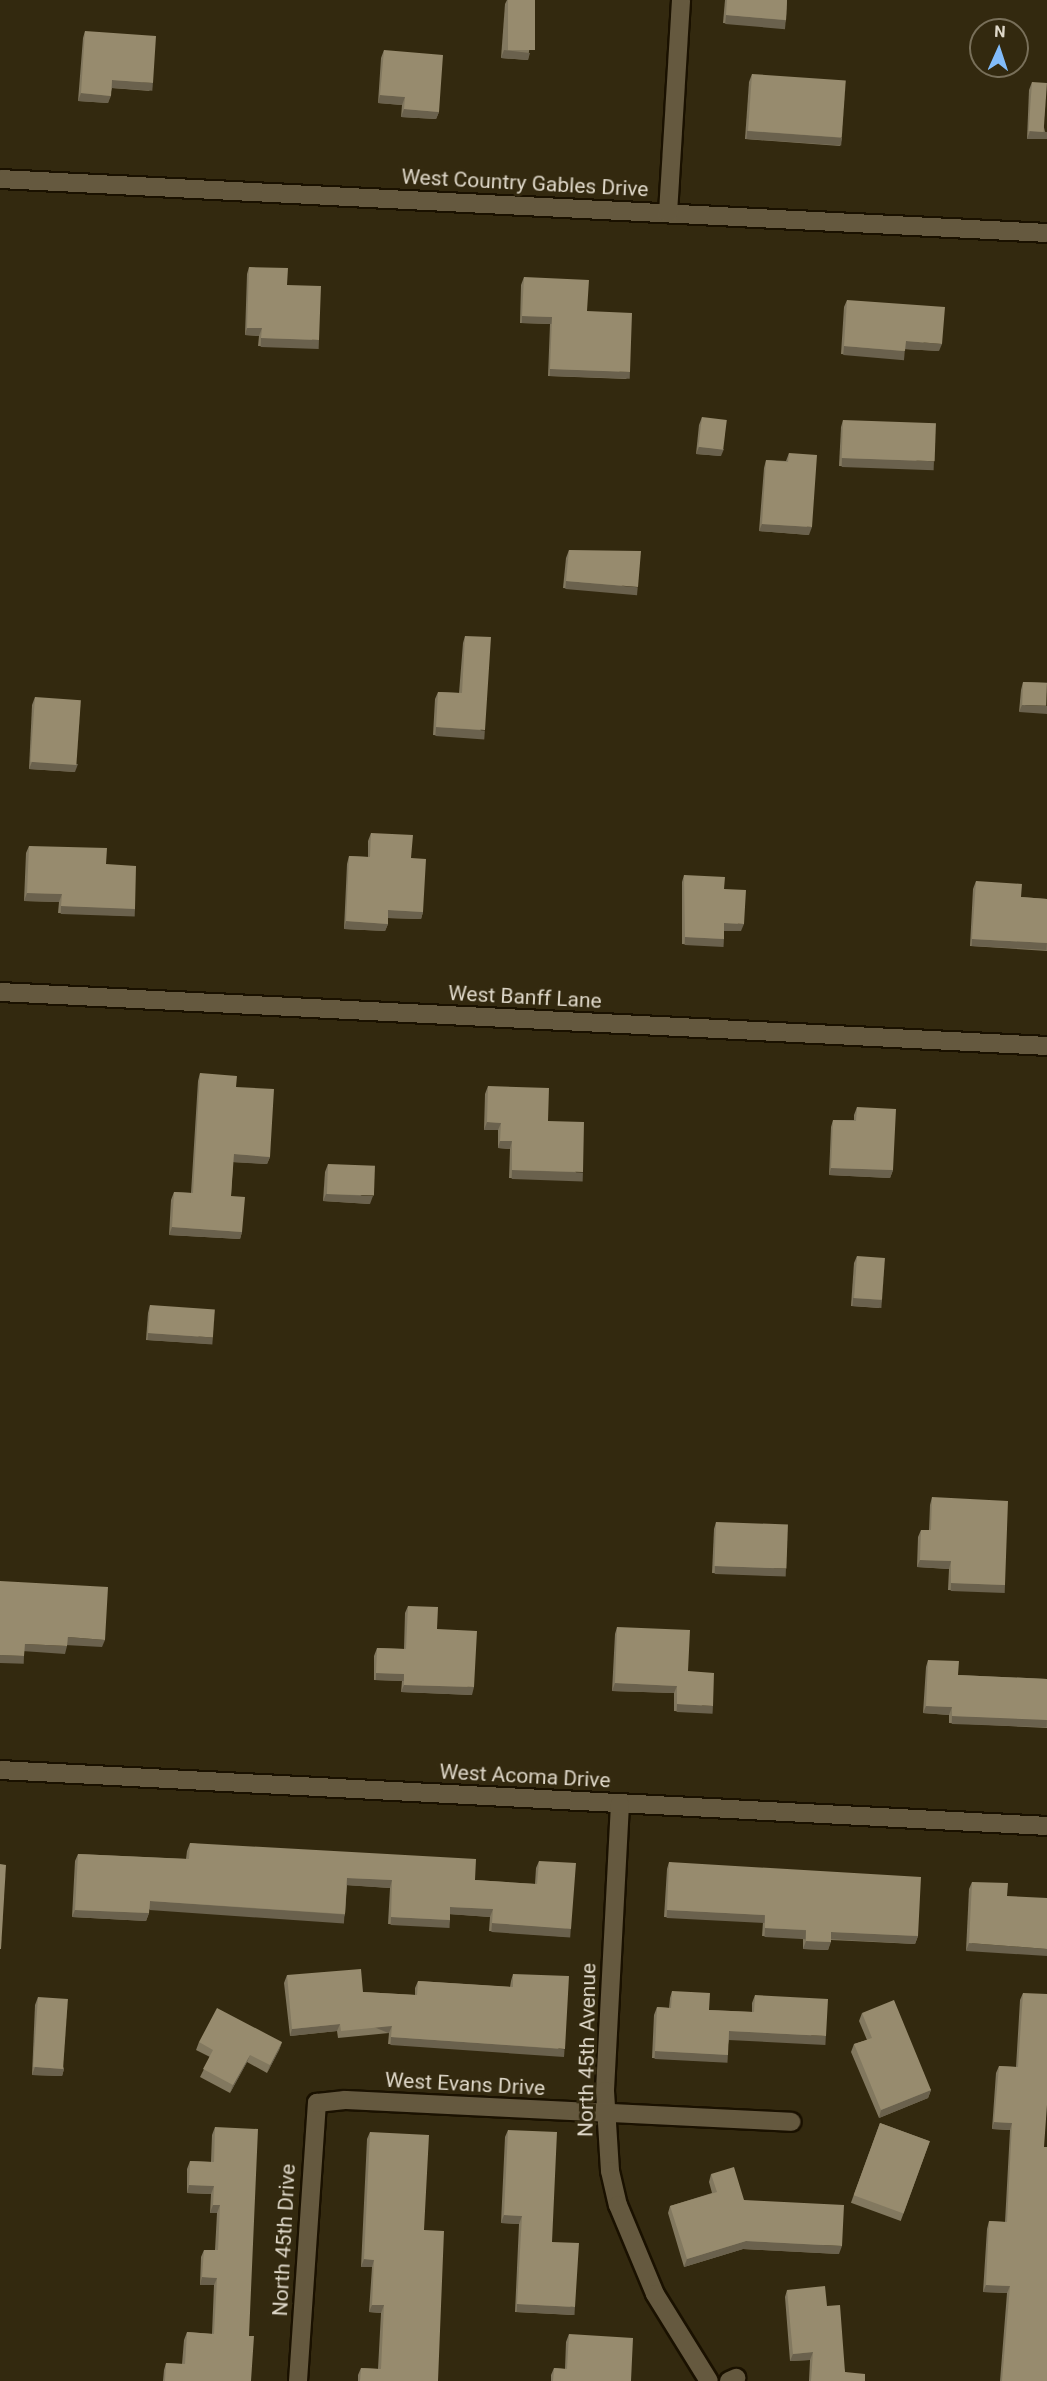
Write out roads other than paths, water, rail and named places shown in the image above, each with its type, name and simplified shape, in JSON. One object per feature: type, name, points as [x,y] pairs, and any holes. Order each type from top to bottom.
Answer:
[{"type":"street","points":[[668,213],[681,0]]},
{"type":"street","name":"West Country Gables Drive","points":[[0,179],[1047,233]]},
{"type":"street","name":"West Banff Lane","points":[[0,992],[1047,1046]]},
{"type":"street","name":"West Acoma Drive","points":[[0,1770],[1047,1826]]},
{"type":"street","name":"North 45th Avenue","points":[[620,1804],[604,2113],[610,2171],[634,2248],[655,2294],[709,2381]]},
{"type":"street","name":"West Evans Drive","points":[[317,2103],[345,2100],[791,2122]]},
{"type":"street","name":"North 45th Drive","points":[[298,2381],[317,2103]]}]
